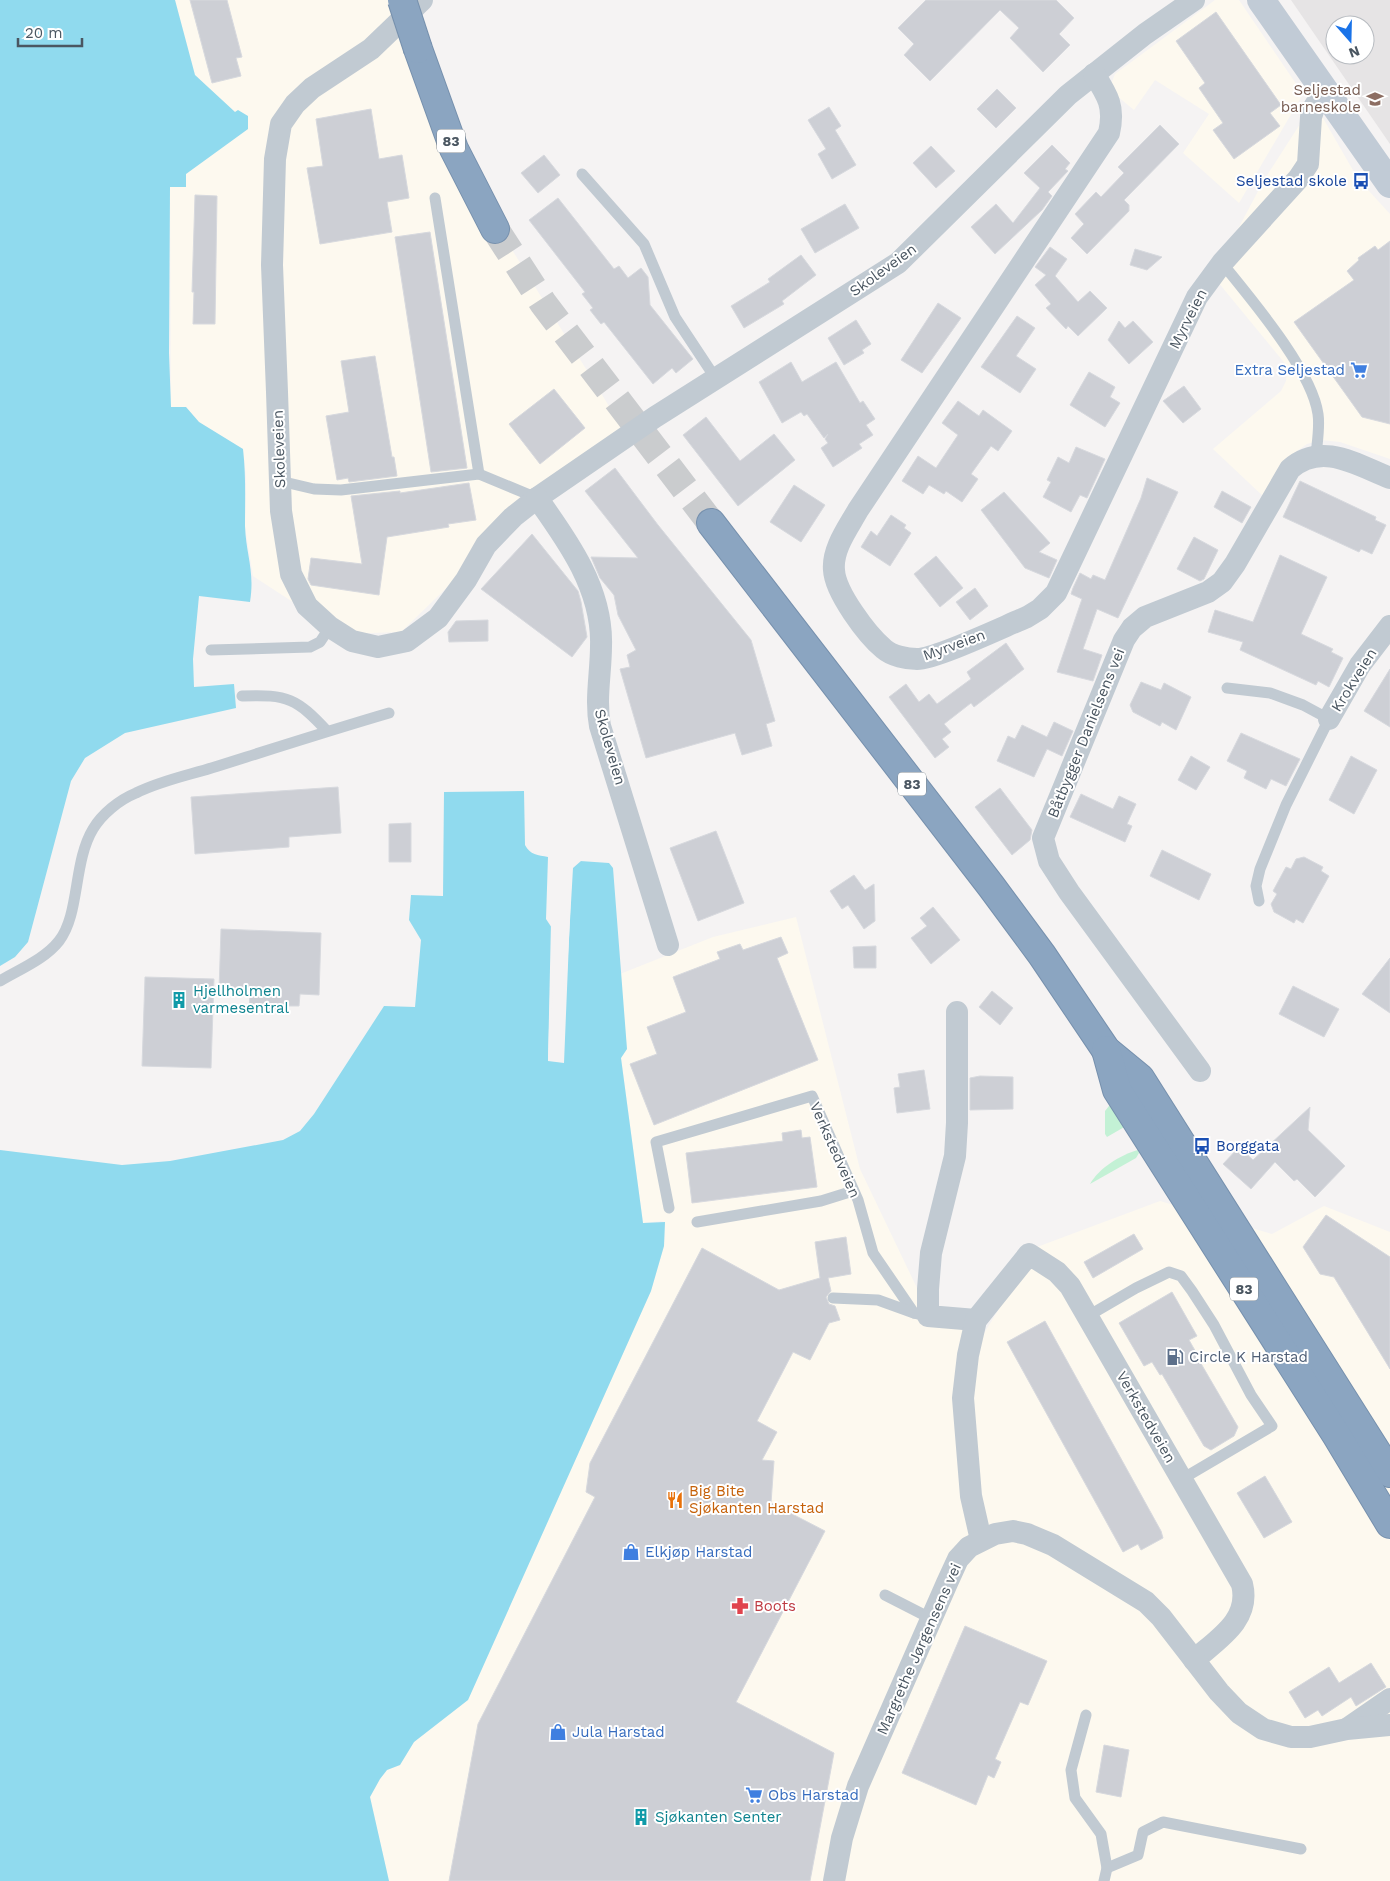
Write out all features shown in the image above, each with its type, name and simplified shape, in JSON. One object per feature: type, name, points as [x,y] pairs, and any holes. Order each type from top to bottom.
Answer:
[{"type":"highway","name":"83","points":[[402,0],[454,149],[495,229]]},
{"type":"highway","name":"83","points":[[711,523],[991,886],[1042,955],[1106,1050],[1140,1078],[1390,1473]]},
{"type":"highway","name":"83","points":[[1106,1050],[1117,1090],[1337,1436],[1390,1524]]},
{"type":"street","name":"Skoleveien","points":[[422,0],[371,49],[312,88],[295,104],[281,124],[275,159],[272,265],[281,510],[291,574],[307,606],[330,627],[352,641],[378,647],[407,641],[438,618],[466,580],[486,545],[514,517],[537,498],[641,426],[898,263],[1068,95],[1145,34],[1194,0]]},
{"type":"street","points":[[1261,0],[1390,184]]},
{"type":"street","name":"Myrveien","points":[[1094,74],[1107,94],[1113,116],[1110,134],[858,510],[835,556],[834,570],[837,585],[845,602],[885,650],[895,655],[919,659],[1027,617],[1048,602],[1060,584],[1197,297],[1222,263],[1298,179],[1308,164],[1311,117],[1315,105],[1328,96]]},
{"type":"street","points":[[1316,456],[1333,456],[1390,478]]},
{"type":"street","name":"Båtbygger Danielsens vei","points":[[1200,1071],[1049,862],[1043,838],[1116,656],[1132,628],[1145,617],[1208,592],[1222,582],[1235,564],[1290,469],[1304,459],[1316,456]]},
{"type":"street","name":"Skoleveien","points":[[537,498],[566,538],[588,582],[600,624],[601,645],[597,700],[600,726],[668,946]]},
{"type":"street","name":"Krokveien","points":[[1330,720],[1360,665],[1390,626]]},
{"type":"street","points":[[957,1012],[957,1123],[955,1156],[931,1253],[928,1289],[921,1314],[976,1320]]},
{"type":"street","name":"Verkstedveien","points":[[981,1540],[971,1496],[963,1398],[968,1355],[976,1320],[1029,1254],[1057,1272],[1070,1286],[1242,1584],[1244,1603],[1237,1621],[1194,1660]]},
{"type":"street","name":"Margrethe Jørgensens vei","points":[[834,1881],[842,1838],[858,1786],[958,1558],[969,1547],[995,1534],[1013,1531],[1027,1534],[1053,1545],[1146,1602],[1161,1617],[1219,1692],[1239,1713],[1263,1729],[1291,1737],[1310,1737],[1347,1729]]},
{"type":"street","points":[[1347,1729],[1390,1699]]},
{"type":"street","points":[[1347,1729],[1390,1725]]},
{"type":"lane","points":[[582,174],[644,244],[675,317],[716,379]]},
{"type":"lane","points":[[435,198],[479,474]]},
{"type":"lane","points":[[1222,263],[1262,312],[1308,382],[1318,414],[1316,456]]},
{"type":"lane","points":[[280,481],[314,489],[341,490],[479,474],[537,498]]},
{"type":"lane","points":[[211,650],[310,647],[320,642],[330,627]]},
{"type":"lane","name":"Krokveien","points":[[1227,688],[1270,693],[1303,705],[1330,720]]},
{"type":"lane","points":[[242,696],[264,695],[288,698],[305,708],[328,731]]},
{"type":"lane","points":[[0,981],[39,959],[59,941],[68,926],[84,849],[94,828],[112,807],[134,793],[167,779],[214,767],[388,713]]},
{"type":"lane","points":[[1260,901],[1256,886],[1260,869],[1286,805],[1330,720]]},
{"type":"lane","name":"Verkstedveien","points":[[669,1208],[656,1142],[812,1096],[854,1191],[873,1253],[921,1314]]},
{"type":"lane","points":[[697,1222],[821,1201],[854,1191]]},
{"type":"lane","points":[[1088,1316],[1136,1288],[1169,1272],[1181,1276],[1214,1325],[1250,1395],[1272,1426],[1182,1479]]},
{"type":"lane","points":[[833,1298],[878,1300],[921,1314]]},
{"type":"lane","points":[[885,1595],[932,1619]]},
{"type":"lane","points":[[1086,1715],[1071,1770],[1075,1798],[1101,1834],[1106,1868],[1104,1881]]},
{"type":"lane","points":[[1106,1868],[1138,1855],[1144,1832],[1163,1822],[1301,1849]]},
{"type":"shaded area","points":[[175,0],[405,0],[501,232],[630,440],[532,505],[401,632],[342,634],[253,576],[245,527],[246,477],[243,449],[199,422],[186,407],[171,407],[170,187],[186,187],[186,174],[248,129],[235,112],[195,75]]},
{"type":"shaded area","points":[[1215,0],[1239,0],[1303,94],[1239,203],[1183,153],[1209,114],[1155,80],[1134,110],[1117,96],[1111,84],[1115,74]]},
{"type":"shaded area","name":"Seljestad barneskole","points":[[1291,0],[1390,0],[1390,144],[1336,65],[1375,65],[1375,15],[1325,15],[1325,49]]},
{"type":"shaded area","points":[[1319,111],[1358,179],[1390,214],[1390,459],[1340,442],[1321,440],[1307,444],[1291,455],[1265,498],[1213,449],[1281,391],[1286,381],[1287,366],[1213,276],[1264,180],[1300,124]]},
{"type":"shaded area","points":[[796,917],[860,1169],[928,1311],[983,1335],[1037,1247],[1160,1201],[1272,1234],[1324,1206],[1390,1232],[1390,1881],[389,1881],[370,1797],[387,1770],[400,1765],[414,1742],[468,1700],[651,1291],[664,1246],[665,1222],[643,1223],[621,1058],[627,1049],[620,974],[713,937]]},
{"type":"green space","points":[[1111,1106],[1126,1126],[1107,1137],[1105,1134],[1105,1111]]},
{"type":"green space","points":[[1138,1150],[1139,1153],[1136,1158],[1090,1184],[1111,1163],[1124,1155]]},
{"type":"water","points":[[0,0],[175,0],[195,75],[235,112],[238,110],[248,116],[248,129],[186,174],[186,187],[170,187],[169,353],[171,407],[186,407],[199,422],[243,449],[245,526],[251,572],[251,591],[250,602],[199,596],[193,659],[194,687],[234,684],[236,708],[125,733],[85,758],[71,781],[28,942],[15,957],[0,966]]},
{"type":"water","points":[[524,791],[525,845],[532,853],[548,857],[546,919],[552,928],[548,1061],[564,1063],[572,867],[580,861],[609,863],[613,868],[627,1049],[621,1058],[643,1223],[665,1222],[664,1246],[651,1291],[468,1700],[414,1742],[400,1765],[387,1770],[370,1797],[389,1881],[0,1881],[0,1150],[122,1165],[170,1161],[283,1140],[300,1131],[314,1114],[384,1006],[415,1007],[421,940],[409,920],[411,895],[443,896],[444,792]]},
{"type":"pier","points":[[577,860],[581,861],[573,868],[562,1060],[569,867]]},
{"type":"pier","points":[[551,922],[555,928],[550,1059],[561,1060],[548,1060]]},
{"type":"building","points":[[190,0],[227,0],[242,57],[236,58],[241,76],[212,83]]},
{"type":"building","points":[[926,0],[1056,0],[1074,18],[1059,34],[1070,45],[1043,72],[1010,38],[1019,28],[1000,10],[930,81],[904,55],[914,44],[898,28]]},
{"type":"building","points":[[1216,12],[1281,105],[1270,113],[1280,126],[1234,159],[1213,130],[1223,123],[1199,88],[1205,83],[1176,41]]},
{"type":"building","points":[[997,89],[1016,108],[996,128],[977,109]]},
{"type":"building","points":[[829,107],[841,126],[835,130],[856,165],[832,179],[818,154],[826,149],[808,120]]},
{"type":"building","points":[[371,109],[379,159],[402,155],[409,198],[387,202],[392,232],[320,244],[307,168],[323,166],[316,119]]},
{"type":"building","points":[[1160,125],[1179,144],[1124,200],[1129,205],[1129,211],[1087,254],[1071,238],[1084,224],[1075,214],[1096,192],[1101,197],[1124,173],[1118,167]]},
{"type":"building","points":[[1052,145],[1070,163],[1065,169],[1068,171],[1048,192],[1052,196],[1042,210],[995,254],[971,227],[996,204],[1013,223],[1040,188],[1024,173]]},
{"type":"building","points":[[931,146],[955,171],[936,188],[913,163]]},
{"type":"building","points":[[544,155],[560,175],[538,193],[521,173]]},
{"type":"building","points":[[195,195],[217,196],[215,324],[193,324]]},
{"type":"building","points":[[558,198],[614,269],[619,266],[628,278],[641,268],[648,277],[650,305],[693,359],[676,373],[672,368],[653,384],[604,322],[601,324],[590,310],[593,308],[582,294],[585,292],[529,220]]},
{"type":"building","points":[[845,204],[859,228],[815,253],[801,229]]},
{"type":"building","points":[[430,232],[467,468],[431,472],[395,237]]},
{"type":"building","name":"Extra Seljestad","points":[[1390,241],[1390,424],[1362,417],[1294,322],[1354,280],[1347,271],[1359,260],[1358,258],[1375,246],[1378,250]]},
{"type":"building","points":[[1050,247],[1067,259],[1055,276],[1078,302],[1090,291],[1107,308],[1078,336],[1068,326],[1066,329],[1046,308],[1051,304],[1035,285],[1046,275],[1035,267]]},
{"type":"building","points":[[1135,249],[1162,257],[1147,270],[1130,265]]},
{"type":"building","points":[[801,255],[816,275],[782,301],[784,304],[744,328],[731,306],[770,282],[768,279]]},
{"type":"building","points":[[938,303],[961,318],[922,373],[901,360]]},
{"type":"building","points":[[1017,316],[1035,328],[1016,356],[1036,369],[1020,393],[981,367]]},
{"type":"building","points":[[856,320],[871,344],[862,350],[864,353],[844,365],[828,338]]},
{"type":"building","points":[[1119,321],[1125,328],[1133,321],[1153,342],[1129,364],[1108,340]]},
{"type":"building","points":[[375,356],[397,476],[349,482],[348,478],[337,480],[326,416],[349,412],[341,361]]},
{"type":"building","points":[[791,362],[802,382],[836,362],[860,403],[863,401],[875,419],[866,425],[873,435],[859,444],[862,448],[833,467],[821,448],[828,443],[825,439],[828,434],[824,438],[807,414],[804,416],[801,412],[782,423],[759,382]]},
{"type":"building","points":[[1089,372],[1115,387],[1110,397],[1120,403],[1105,427],[1070,405]]},
{"type":"building","points":[[1184,386],[1201,409],[1183,423],[1163,401]]},
{"type":"building","points":[[554,389],[585,428],[540,464],[509,424]]},
{"type":"building","points":[[958,401],[979,416],[983,410],[1012,431],[998,451],[991,446],[971,474],[978,479],[962,502],[946,491],[944,494],[929,485],[923,494],[902,481],[918,456],[936,468],[958,435],[942,423]]},
{"type":"building","points":[[706,417],[740,461],[774,434],[795,460],[738,506],[683,435]]},
{"type":"building","points":[[1076,447],[1105,459],[1087,498],[1080,495],[1071,512],[1043,497],[1051,482],[1047,480],[1058,457],[1069,463]]},
{"type":"building","points":[[615,468],[658,525],[751,640],[775,721],[766,724],[772,746],[742,755],[735,733],[646,758],[620,669],[630,667],[627,655],[636,650],[618,615],[614,595],[600,578],[591,557],[638,558],[585,491]]},
{"type":"building","points":[[1147,478],[1178,492],[1118,618],[1097,609],[1083,649],[1102,655],[1093,681],[1057,672],[1082,599],[1071,594],[1073,588],[1080,573],[1091,579],[1093,575],[1105,580],[1141,498]]},
{"type":"building","points":[[1300,481],[1376,517],[1375,520],[1386,525],[1372,554],[1361,549],[1359,552],[1283,517]]},
{"type":"building","points":[[469,483],[476,520],[448,524],[449,527],[387,537],[379,595],[311,585],[308,579],[311,558],[362,564],[351,496],[400,491],[400,493]]},
{"type":"building","points":[[794,485],[825,505],[801,542],[770,522]]},
{"type":"building","points":[[1222,491],[1251,507],[1242,523],[1214,507]]},
{"type":"building","points":[[1004,492],[1050,543],[1039,552],[1057,560],[1049,578],[1025,568],[981,510]]},
{"type":"building","points":[[891,515],[906,525],[904,528],[911,533],[890,566],[861,547],[871,531],[877,536]]},
{"type":"building","points":[[532,534],[578,591],[587,637],[572,657],[481,589]]},
{"type":"building","points":[[1194,537],[1218,550],[1204,579],[1200,581],[1177,569]]},
{"type":"building","points":[[1280,555],[1327,577],[1301,634],[1333,649],[1331,652],[1343,658],[1329,687],[1318,681],[1316,685],[1240,650],[1243,642],[1208,632],[1215,610],[1253,622]]},
{"type":"building","points":[[936,556],[963,588],[940,607],[914,574]]},
{"type":"building","points":[[975,588],[988,606],[970,620],[956,602]]},
{"type":"building","points":[[488,620],[488,641],[449,642],[448,632],[456,621]]},
{"type":"building","points":[[1006,643],[1024,669],[974,707],[971,703],[944,724],[951,732],[942,739],[949,747],[935,758],[889,697],[906,684],[919,702],[929,694],[937,704],[971,679],[967,672]]},
{"type":"building","points":[[1390,669],[1390,727],[1364,711]]},
{"type":"building","points":[[1141,682],[1161,690],[1164,683],[1191,697],[1176,730],[1162,722],[1160,726],[1133,712],[1130,705]]},
{"type":"building","points":[[1054,722],[1073,731],[1062,756],[1047,749],[1034,777],[997,761],[1008,736],[1015,739],[1022,725],[1047,737]]},
{"type":"building","points":[[1241,733],[1300,759],[1286,786],[1271,779],[1266,789],[1244,778],[1247,771],[1227,761]]},
{"type":"building","points":[[1191,756],[1210,767],[1196,790],[1178,780]]},
{"type":"building","points":[[1351,756],[1377,770],[1354,814],[1329,800]]},
{"type":"building","points":[[338,787],[341,833],[289,837],[289,847],[195,854],[191,797]]},
{"type":"building","points":[[1000,788],[1032,830],[1030,840],[1012,855],[975,807]]},
{"type":"building","points":[[1081,794],[1113,809],[1119,796],[1136,804],[1127,824],[1132,826],[1125,842],[1070,817]]},
{"type":"building","points":[[411,823],[411,862],[389,862],[389,824]]},
{"type":"building","points":[[716,831],[744,903],[698,921],[670,848]]},
{"type":"building","points":[[1162,850],[1211,874],[1199,900],[1150,876]]},
{"type":"building","points":[[1304,857],[1323,867],[1321,871],[1329,876],[1303,923],[1296,919],[1294,923],[1274,912],[1271,904],[1277,894],[1273,891],[1286,867],[1291,869],[1296,859]]},
{"type":"building","points":[[854,875],[865,890],[874,884],[875,921],[864,929],[848,905],[842,909],[830,891]]},
{"type":"building","points":[[933,907],[960,940],[931,964],[911,938],[927,926],[920,918]]},
{"type":"building","points":[[221,929],[321,933],[319,995],[300,994],[299,1006],[287,1006],[287,1011],[249,1010],[250,993],[219,991]]},
{"type":"building","points":[[781,937],[788,953],[777,958],[818,1060],[654,1125],[630,1064],[657,1054],[647,1027],[686,1012],[673,977],[720,959],[717,952],[740,944],[743,950]]},
{"type":"building","points":[[876,946],[876,968],[854,968],[853,947]]},
{"type":"building","points":[[1390,958],[1390,1013],[1362,994]]},
{"type":"building","points":[[145,977],[214,979],[211,1068],[142,1066]]},
{"type":"building","points":[[1293,986],[1339,1009],[1324,1037],[1279,1014]]},
{"type":"building","points":[[992,991],[1013,1008],[1000,1025],[979,1007]]},
{"type":"building","points":[[924,1070],[930,1109],[897,1113],[894,1088],[900,1087],[898,1074]]},
{"type":"building","points":[[980,1076],[1013,1077],[1013,1109],[970,1110],[970,1078]]},
{"type":"building","points":[[1310,1107],[1308,1130],[1345,1166],[1315,1197],[1297,1179],[1294,1181],[1275,1162],[1251,1189],[1223,1164],[1239,1147],[1253,1160]]},
{"type":"building","points":[[801,1130],[802,1138],[810,1137],[817,1187],[692,1203],[686,1153],[783,1141],[782,1133]]},
{"type":"building","points":[[1326,1215],[1390,1257],[1390,1369],[1334,1277],[1320,1274],[1303,1247]]},
{"type":"building","points":[[1134,1234],[1143,1249],[1093,1278],[1084,1262]]},
{"type":"building","points":[[846,1237],[851,1274],[828,1278],[831,1291],[826,1297],[829,1304],[835,1306],[840,1320],[829,1323],[810,1360],[793,1352],[757,1421],[777,1432],[762,1460],[774,1461],[771,1503],[825,1531],[736,1702],[834,1753],[810,1881],[449,1881],[478,1724],[595,1497],[586,1492],[590,1463],[702,1248],[779,1290],[820,1278],[815,1242]]},
{"type":"building","points":[[1172,1292],[1197,1336],[1189,1340],[1196,1355],[1238,1427],[1234,1436],[1211,1450],[1204,1446],[1162,1374],[1160,1375],[1152,1362],[1144,1366],[1119,1323]]},
{"type":"building","points":[[1045,1321],[1161,1531],[1163,1538],[1141,1550],[1138,1544],[1123,1552],[1007,1342]]},
{"type":"building","points":[[1265,1476],[1292,1522],[1264,1538],[1237,1493]]},
{"type":"building","points":[[965,1626],[1047,1661],[1028,1705],[1020,1702],[995,1759],[1001,1762],[994,1778],[988,1775],[976,1805],[902,1773]]},
{"type":"building","points":[[1371,1663],[1386,1687],[1356,1706],[1351,1697],[1322,1716],[1318,1710],[1305,1718],[1289,1692],[1329,1667],[1339,1683]]},
{"type":"building","points":[[1104,1745],[1129,1750],[1121,1797],[1096,1792]]},
{"type":"tunnel","points":[[495,229],[543,303],[711,523]]},
{"type":"place","name":"Seljestad barneskole","points":[[1375,99]]},
{"type":"place","name":"Seljestad skole","points":[[1361,181]]},
{"type":"place","name":"Extra Seljestad","points":[[1359,370]]},
{"type":"place","name":"Hjellholmen varmesentral","points":[[179,1000]]},
{"type":"place","name":"Borggata","points":[[1202,1146]]},
{"type":"place","name":"Circle K Harstad","points":[[1175,1357]]},
{"type":"place","name":"Big Bite Sjøkanten Harstad","points":[[675,1500]]},
{"type":"place","name":"Elkjøp Harstad","points":[[631,1552]]},
{"type":"place","name":"Boots","points":[[740,1606]]},
{"type":"place","name":"Jula Harstad","points":[[558,1732]]},
{"type":"place","name":"Obs Harstad","points":[[754,1795]]},
{"type":"place","name":"Sjøkanten Senter","points":[[641,1817]]}]
